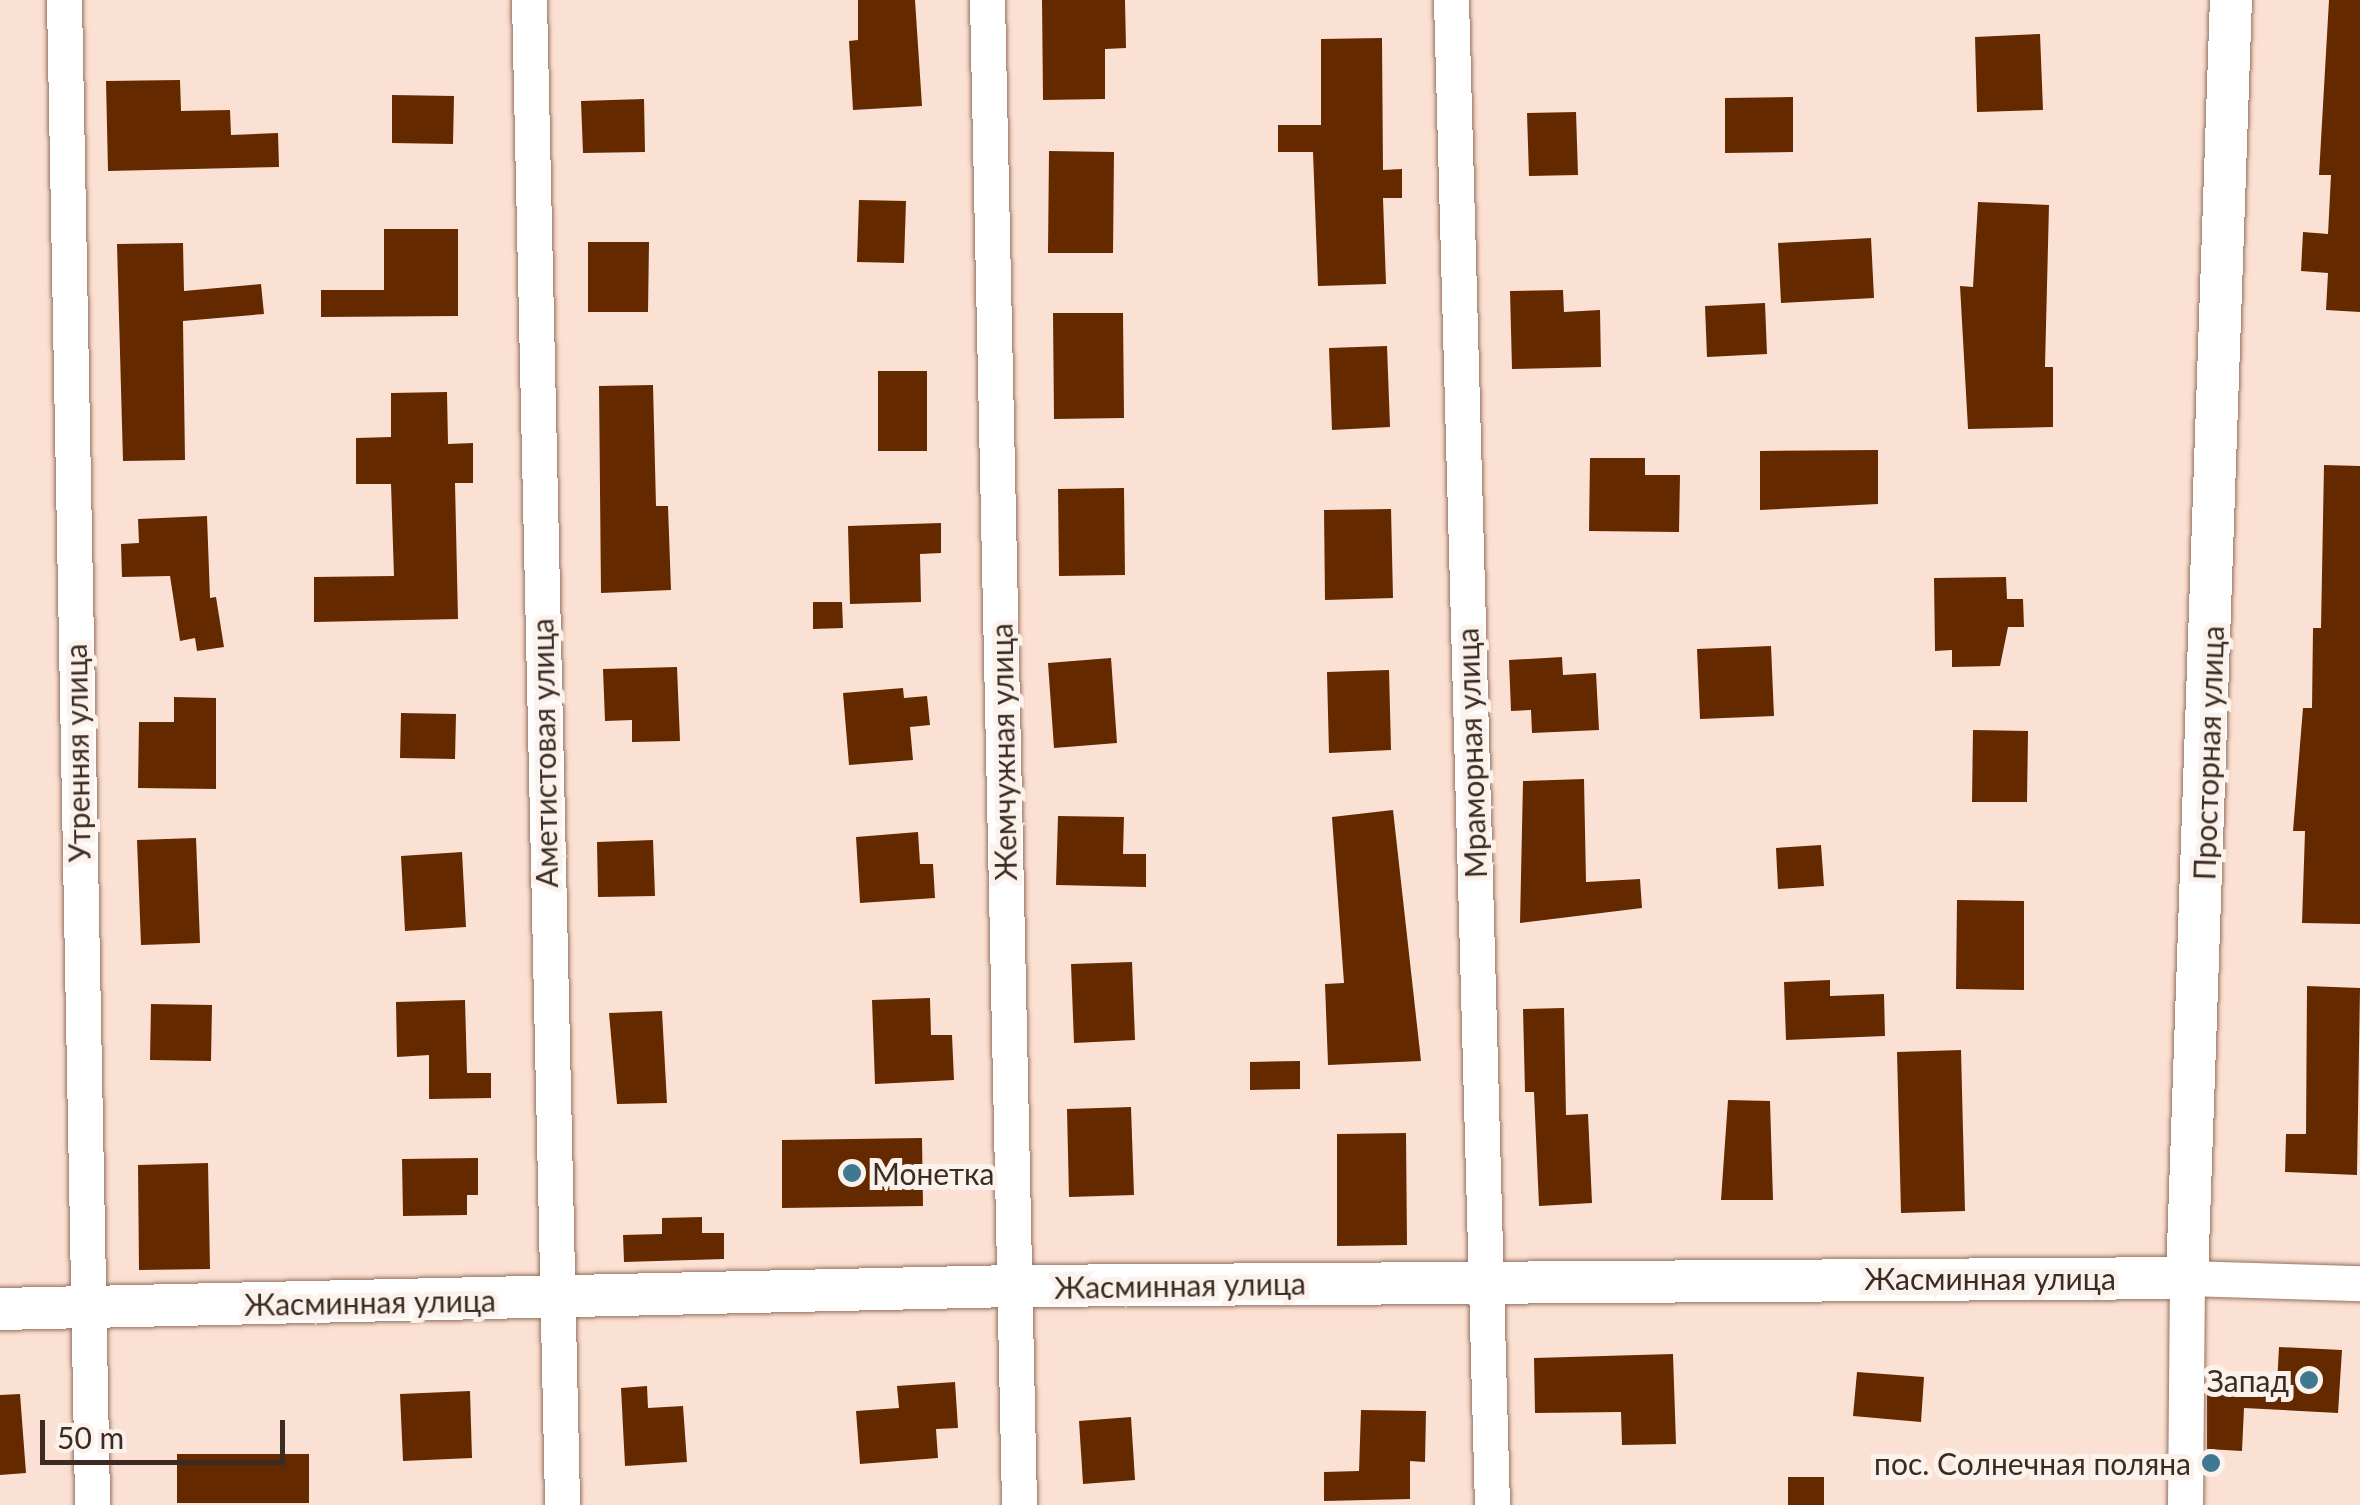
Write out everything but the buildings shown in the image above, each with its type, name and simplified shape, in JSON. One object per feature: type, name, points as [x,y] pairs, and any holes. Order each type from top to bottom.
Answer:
[{"type":"street","name":"Утренняя улица","points":[[64,0],[92,1505]]},
{"type":"street","name":"Аметистовая улица","points":[[529,0],[562,1505]]},
{"type":"street","name":"Жемчужная улица","points":[[987,0],[1019,1505]]},
{"type":"street","name":"Мраморная улица","points":[[1451,0],[1492,1505]]},
{"type":"street","name":"Просторная улица","points":[[2185,1505],[2187,1278],[2232,0]]},
{"type":"street","name":"Жасминная улица","points":[[0,1309],[1015,1286],[2187,1278],[2360,1282]]},
{"type":"place","name":"Монетка","points":[[852,1173]]},
{"type":"place","name":"Запад","points":[[2309,1380]]},
{"type":"place","name":"пос. Солнечная поляна","points":[[2211,1463]]}]
